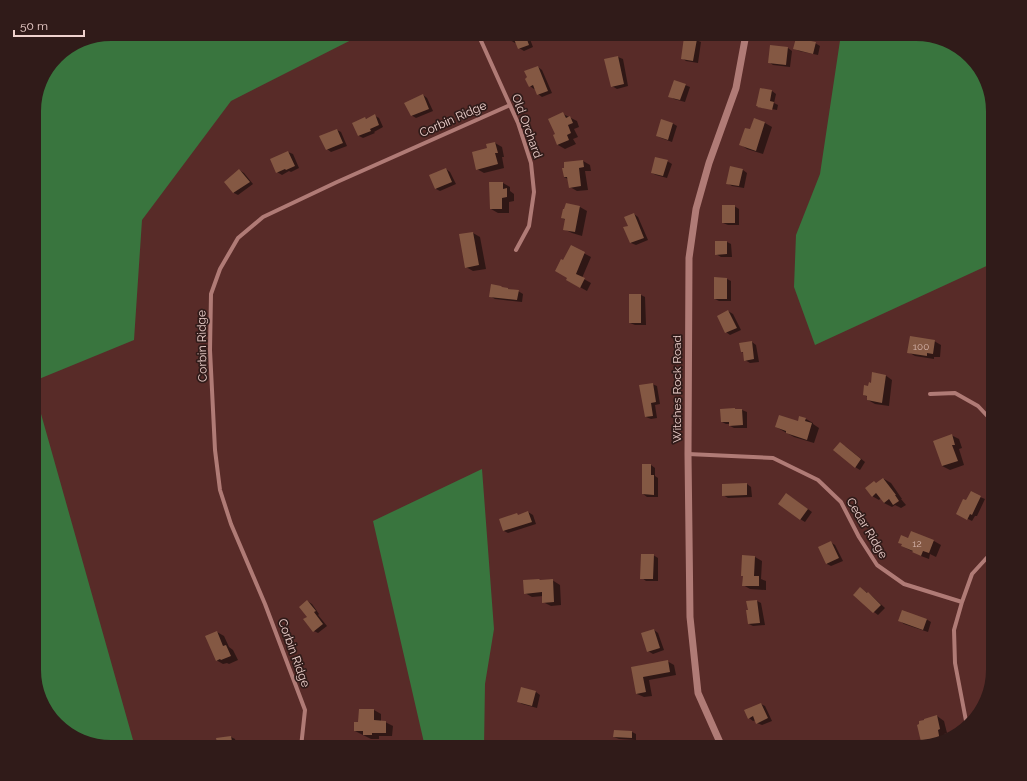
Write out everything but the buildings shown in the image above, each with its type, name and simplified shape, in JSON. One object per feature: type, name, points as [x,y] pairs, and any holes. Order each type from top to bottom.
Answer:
[{"type":"street","name":"Old Orchard","points":[[481,41],[518,123],[531,163],[534,192],[529,226],[516,250]]},
{"type":"street","name":"Witches Rock Road","points":[[719,740],[698,693],[690,617],[688,454],[689,258],[696,209],[709,163],[736,88],[745,41]]},
{"type":"street","name":"Corbin Ridge","points":[[303,740],[305,711],[265,604],[231,524],[220,490],[210,350],[211,294],[220,269],[238,238],[263,217],[337,182],[510,105]]},
{"type":"street","points":[[930,394],[955,393],[978,406],[986,415]]},
{"type":"street","name":"Cedar Ridge","points":[[688,454],[773,458],[818,480],[841,502],[859,537],[877,565],[904,584],[962,602]]},
{"type":"street","points":[[966,720],[955,663],[954,630],[972,574],[986,559]]},
{"type":"green space","points":[[349,41],[231,101],[142,220],[134,340],[41,378],[41,106],[43,93],[55,68],[72,53],[84,46],[97,42]]},
{"type":"green space","points":[[840,41],[916,41],[930,42],[947,48],[959,55],[972,68],[984,93],[986,111],[986,266],[815,345],[794,287],[796,235],[820,174]]},
{"type":"green space","points":[[41,414],[133,740],[97,739],[76,731],[68,726],[58,716],[50,705],[43,688],[41,675]]},
{"type":"green space","points":[[482,469],[494,629],[485,684],[484,740],[423,740],[373,521]]}]
